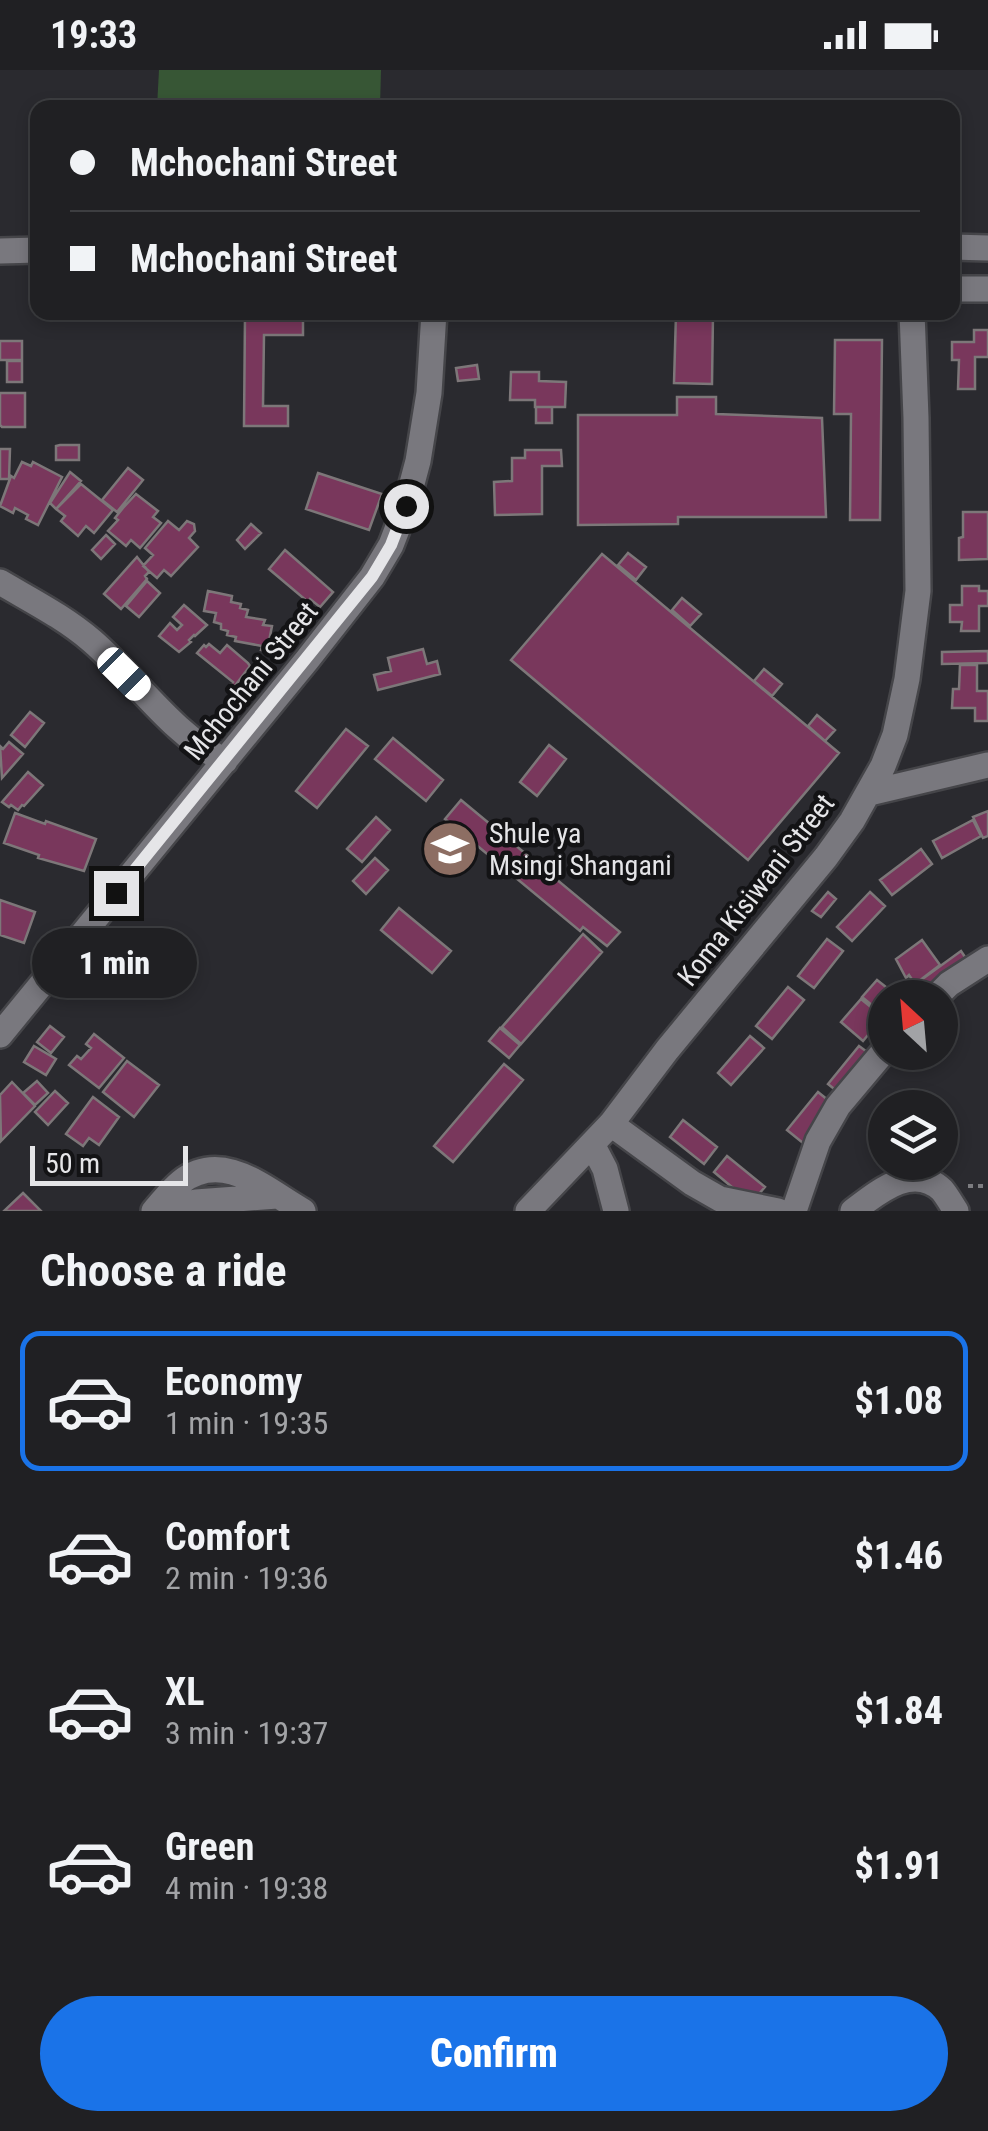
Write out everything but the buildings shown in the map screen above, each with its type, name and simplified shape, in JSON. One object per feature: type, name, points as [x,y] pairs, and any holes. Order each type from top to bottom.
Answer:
[{"type":"street","points":[[960,247],[988,248]]},
{"type":"street","points":[[0,251],[30,250]]},
{"type":"street","points":[[960,289],[988,289]]},
{"type":"street","name":"Mchochani Street","points":[[3,1025],[225,761],[372,577],[391,545],[418,461],[429,393],[434,320]]},
{"type":"street","name":"Koma Kisiwani Street","points":[[528,1211],[610,1124],[826,856],[883,766],[895,736],[907,678],[918,591],[912,320]]},
{"type":"street","points":[[0,582],[94,642],[154,705],[206,751],[225,761]]},
{"type":"street","points":[[869,792],[988,765]]},
{"type":"street","points":[[956,980],[988,960]]},
{"type":"street","points":[[794,1211],[818,1140],[838,1106],[868,1070]]},
{"type":"street","points":[[610,1124],[692,1184],[720,1199],[778,1211]]},
{"type":"street","points":[[592,1144],[605,1169],[616,1211]]},
{"type":"street","points":[[154,1211],[177,1184],[210,1169],[235,1171],[303,1211]]},
{"type":"street","points":[[853,1211],[880,1190],[899,1181],[921,1178],[941,1189],[956,1211]]},
{"type":"green space","points":[[159,70],[381,70],[380,100],[157,100]]},
{"type":"place","name":"Shule ya Msingi Shangani","points":[[450,849]]},
{"type":"route","points":[[116,893],[372,577],[391,545],[406,506]]}]
